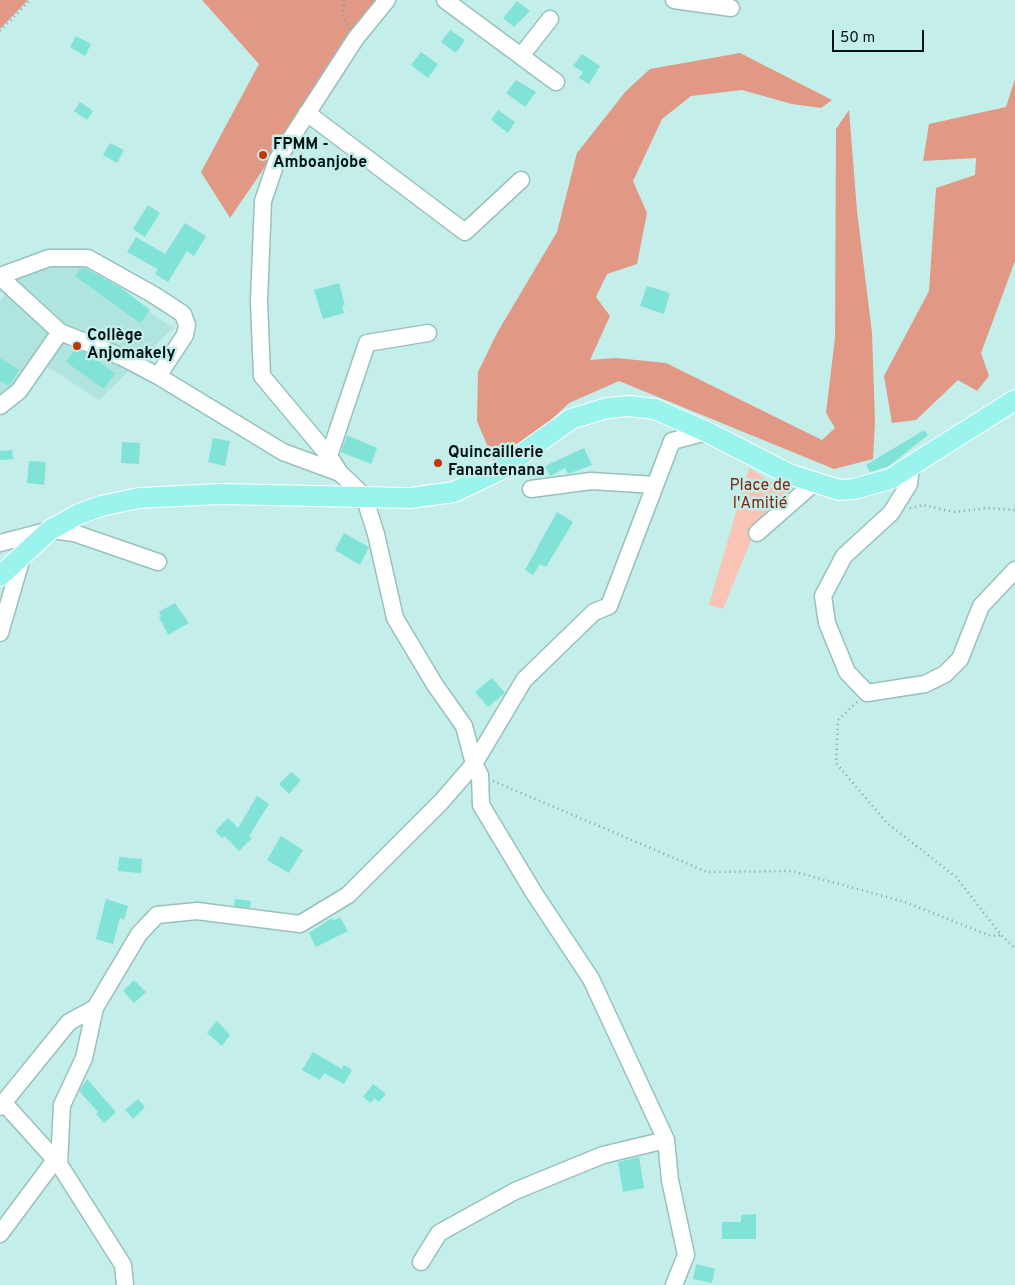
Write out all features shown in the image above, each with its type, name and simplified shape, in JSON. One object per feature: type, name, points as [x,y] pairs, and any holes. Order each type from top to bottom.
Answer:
[{"type":"main road","points":[[0,576],[50,530],[79,514],[101,506],[139,498],[203,494],[410,498],[454,492],[498,471],[571,419],[607,408],[629,406],[655,410],[707,432],[789,474],[838,490],[854,489],[890,478],[911,467],[1015,400]]},
{"type":"street","points":[[387,0],[356,38],[277,160],[263,201],[259,301],[262,376],[329,456],[340,473],[364,496],[376,534],[395,618],[435,685],[464,726],[477,770],[482,805],[534,894],[591,979],[666,1140],[670,1180],[686,1255],[674,1285]]},
{"type":"street","points":[[445,0],[556,82]]},
{"type":"street","points":[[674,0],[731,8]]},
{"type":"street","points":[[521,56],[550,19]]},
{"type":"street","points":[[307,113],[465,232],[521,180]]},
{"type":"street","points":[[158,376],[185,336],[187,324],[183,314],[154,295],[88,258],[49,258],[0,276],[60,332],[122,357],[158,376],[283,452],[340,473]]},
{"type":"street","points":[[0,406],[19,392],[60,332]]},
{"type":"street","points":[[329,456],[367,343],[428,333]]},
{"type":"street","points":[[0,1234],[57,1162],[62,1105],[84,1058],[95,1008],[139,934],[157,915],[197,911],[300,924],[348,895],[441,802],[477,770],[524,680],[594,612],[609,606],[672,441],[707,432]]},
{"type":"street","points":[[911,467],[909,484],[891,513],[844,556],[823,596],[826,623],[847,672],[867,693],[925,684],[945,674],[960,659],[981,606],[1015,570]]},
{"type":"street","points":[[531,489],[591,481],[655,484]]},
{"type":"street","points":[[758,533],[814,483]]},
{"type":"street","points":[[0,543],[50,530],[74,533],[158,562]]},
{"type":"street","points":[[0,633],[24,554]]},
{"type":"street","points":[[95,1008],[69,1022],[2,1105],[57,1162],[123,1265],[125,1285]]},
{"type":"street","points":[[421,1262],[439,1233],[515,1191],[603,1155],[666,1140]]},
{"type":"path","points":[[0,31],[30,0]]},
{"type":"path","points":[[344,0],[343,18],[356,38]]},
{"type":"path","points":[[891,513],[923,505],[954,512],[987,508],[1015,510]]},
{"type":"path","points":[[867,693],[838,720],[836,763],[887,823],[956,878],[1000,935],[1015,948]]},
{"type":"path","points":[[477,770],[707,872],[792,871],[905,902],[991,936],[1000,935]]},
{"type":"shaded area","points":[[0,0],[28,0],[0,29]]},
{"type":"shaded area","points":[[202,0],[379,0],[230,218],[201,172],[259,64]]},
{"type":"shaded area","points":[[740,53],[832,100],[821,108],[792,104],[742,90],[691,96],[662,119],[633,181],[647,213],[637,264],[607,274],[596,297],[610,316],[590,360],[616,358],[666,363],[822,440],[835,428],[826,413],[835,338],[836,129],[849,110],[857,211],[872,333],[875,422],[873,459],[834,469],[619,381],[569,403],[498,471],[477,421],[478,372],[497,333],[557,232],[577,153],[626,91],[650,69]]},
{"type":"shaded area","points":[[1015,79],[1015,261],[981,353],[989,376],[977,391],[958,380],[916,420],[892,423],[884,376],[929,291],[936,188],[975,175],[976,158],[923,161],[929,124],[1006,107]]},
{"type":"shaded area","name":"Collège Anjomakely","points":[[74,263],[173,328],[99,400],[45,365],[10,411],[0,404],[0,302],[16,276]]},
{"type":"green space","name":"Place de l'Amitié","points":[[749,468],[788,492],[756,528],[723,609],[709,605]]},
{"type":"building","points":[[517,1],[530,11],[514,27],[503,18]]},
{"type":"building","points":[[450,30],[465,40],[456,53],[441,42]]},
{"type":"building","points":[[76,36],[91,44],[85,56],[70,47]]},
{"type":"building","points":[[421,52],[438,64],[428,78],[411,65]]},
{"type":"building","points":[[582,54],[600,66],[589,84],[579,78],[583,72],[573,66]]},
{"type":"building","points":[[516,80],[536,92],[525,107],[506,93]]},
{"type":"building","points":[[80,102],[93,111],[87,120],[74,111]]},
{"type":"building","points":[[498,110],[515,122],[508,133],[491,120]]},
{"type":"building","points":[[110,143],[124,150],[117,163],[103,155]]},
{"type":"building","points":[[148,205],[160,213],[145,237],[133,229]]},
{"type":"building","points":[[185,223],[206,236],[194,256],[187,251],[168,282],[155,274],[158,269],[127,252],[136,237],[165,254]]},
{"type":"building","points":[[81,268],[85,268],[121,288],[150,310],[140,323],[75,276]]},
{"type":"building","points":[[339,283],[345,305],[342,306],[344,313],[323,319],[314,290]]},
{"type":"building","points":[[647,286],[670,293],[664,314],[640,306]]},
{"type":"building","points":[[75,349],[88,354],[115,373],[104,389],[66,362]]},
{"type":"building","points":[[0,358],[19,370],[9,386],[0,381]]},
{"type":"building","points":[[924,430],[928,435],[889,466],[870,472],[866,465]]},
{"type":"building","points":[[347,435],[377,448],[371,464],[341,452]]},
{"type":"building","points":[[213,438],[230,441],[225,466],[208,462]]},
{"type":"building","points":[[122,442],[140,443],[139,464],[121,463]]},
{"type":"building","points":[[584,448],[592,465],[568,474],[565,468],[550,476],[545,466]]},
{"type":"building","points":[[12,450],[13,459],[0,460],[0,451]]},
{"type":"building","points":[[29,461],[46,462],[44,485],[27,483]]},
{"type":"building","points":[[557,512],[573,522],[546,567],[540,564],[533,575],[525,570]]},
{"type":"building","points":[[344,533],[369,547],[360,565],[335,550]]},
{"type":"building","points":[[175,603],[189,623],[168,635],[159,617],[161,616],[159,612]]},
{"type":"building","points":[[492,678],[505,693],[488,707],[475,692]]},
{"type":"building","points":[[291,772],[301,780],[289,794],[279,784]]},
{"type":"building","points":[[257,796],[269,804],[249,836],[252,838],[239,851],[225,836],[222,838],[215,831],[228,818],[238,828]]},
{"type":"building","points":[[281,836],[303,850],[289,873],[267,860]]},
{"type":"building","points":[[119,857],[142,859],[141,873],[118,871]]},
{"type":"building","points":[[106,899],[128,906],[124,920],[120,918],[113,944],[96,939]]},
{"type":"building","points":[[235,899],[251,901],[250,908],[234,906]]},
{"type":"building","points":[[340,917],[348,931],[316,947],[309,933],[332,918],[333,921]]},
{"type":"building","points":[[134,980],[146,992],[134,1003],[123,991]]},
{"type":"building","points":[[217,1021],[230,1035],[222,1046],[207,1033]]},
{"type":"building","points":[[313,1052],[342,1069],[344,1065],[352,1070],[344,1084],[324,1073],[320,1080],[302,1070]]},
{"type":"building","points":[[87,1079],[116,1112],[104,1123],[96,1114],[98,1112],[79,1091]]},
{"type":"building","points":[[373,1084],[386,1094],[379,1102],[374,1098],[371,1103],[363,1097]]},
{"type":"building","points":[[138,1099],[145,1107],[133,1119],[125,1110]]},
{"type":"building","points":[[639,1157],[644,1188],[623,1192],[618,1162]]},
{"type":"building","points":[[756,1214],[756,1239],[722,1239],[722,1222],[741,1222],[741,1215]]},
{"type":"building","points":[[696,1264],[715,1269],[712,1283],[693,1279]]},
{"type":"place","name":"FPMM - Amboanjobe","points":[[263,155]]},
{"type":"place","name":"Collège Anjomakely","points":[[77,346]]},
{"type":"place","name":"Quincaillerie Fanantenana","points":[[438,463]]}]
